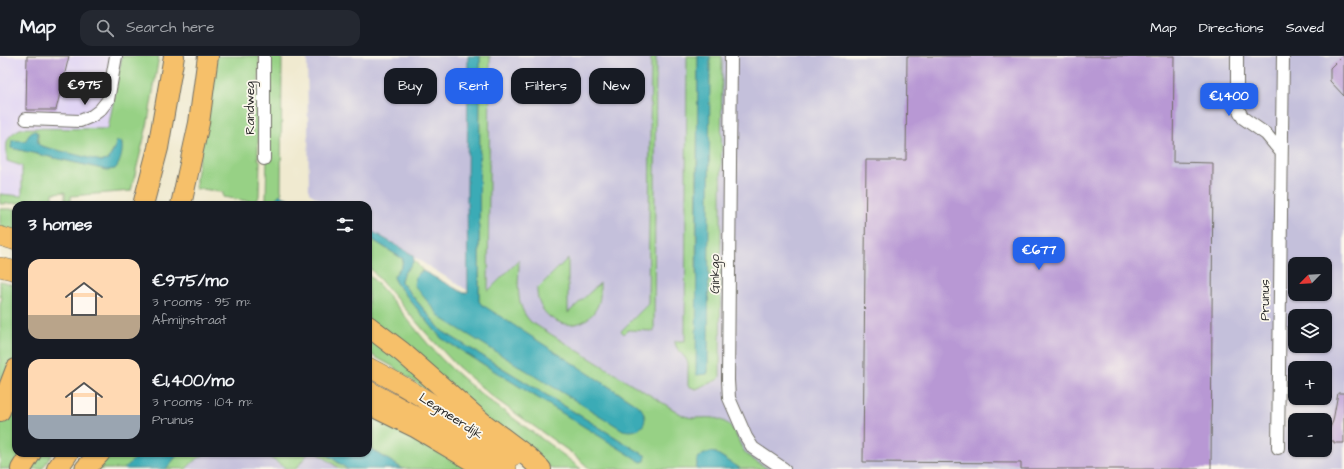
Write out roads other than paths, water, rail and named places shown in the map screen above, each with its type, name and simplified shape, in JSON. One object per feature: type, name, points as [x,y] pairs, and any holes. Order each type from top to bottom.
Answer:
[{"type":"highway","points":[[144,201],[161,135],[174,56]]},
{"type":"highway","points":[[182,201],[199,123],[208,56]]},
{"type":"highway","points":[[372,329],[402,352],[483,423],[528,457],[541,469]]},
{"type":"highway","points":[[0,411],[12,380]]},
{"type":"highway","points":[[372,406],[415,427],[486,469]]},
{"type":"highway","points":[[21,469],[28,457]]},
{"type":"highway","points":[[57,469],[65,457]]},
{"type":"highway","points":[[85,469],[96,457]]},
{"type":"main road","points":[[0,236],[12,240]]},
{"type":"main road","points":[[0,267],[12,270]]},
{"type":"main road","name":"Legmeerdijk","points":[[372,369],[431,402],[532,469]]},
{"type":"main road","name":"Legmeerdijk","points":[[372,392],[456,438],[507,469]]},
{"type":"street","points":[[26,119],[80,121],[92,116],[100,110],[108,100],[116,56]]},
{"type":"street","name":"Randweg","points":[[264,56],[264,160]]},
{"type":"street","name":"Ginkgo","points":[[730,56],[729,398],[746,437],[753,448],[784,469]]},
{"type":"street","points":[[1237,56],[1237,107],[1243,118],[1266,134],[1281,152]]},
{"type":"street","name":"Prunus","points":[[1278,448],[1283,56]]},
{"type":"water","points":[[468,56],[480,56],[480,68],[468,68]]},
{"type":"water","points":[[698,56],[710,56],[708,372],[707,374],[697,375],[696,374]]},
{"type":"water","points":[[468,104],[480,104],[479,301],[481,304],[639,406],[645,416],[645,421],[640,428],[630,431],[623,430],[441,318],[414,285],[417,276],[423,271],[464,293],[468,292]]},
{"type":"water","points":[[32,131],[36,131],[38,144],[41,146],[101,161],[108,160],[115,148],[116,142],[121,141],[122,151],[120,159],[115,169],[107,170],[11,148],[12,140],[25,141]]},
{"type":"water","points":[[280,194],[295,201],[282,201],[276,198]]},
{"type":"water","points":[[372,231],[413,255],[413,263],[404,273],[401,282],[442,331],[646,456],[645,461],[641,462],[441,338],[395,282],[394,276],[402,265],[403,259],[372,240]]},
{"type":"water","points":[[372,450],[403,469],[347,469],[330,457],[372,457]]},
{"type":"water","points":[[710,452],[716,453],[741,469],[696,469],[698,458]]},
{"type":"water","points":[[136,457],[176,457],[166,469],[124,469]]}]
